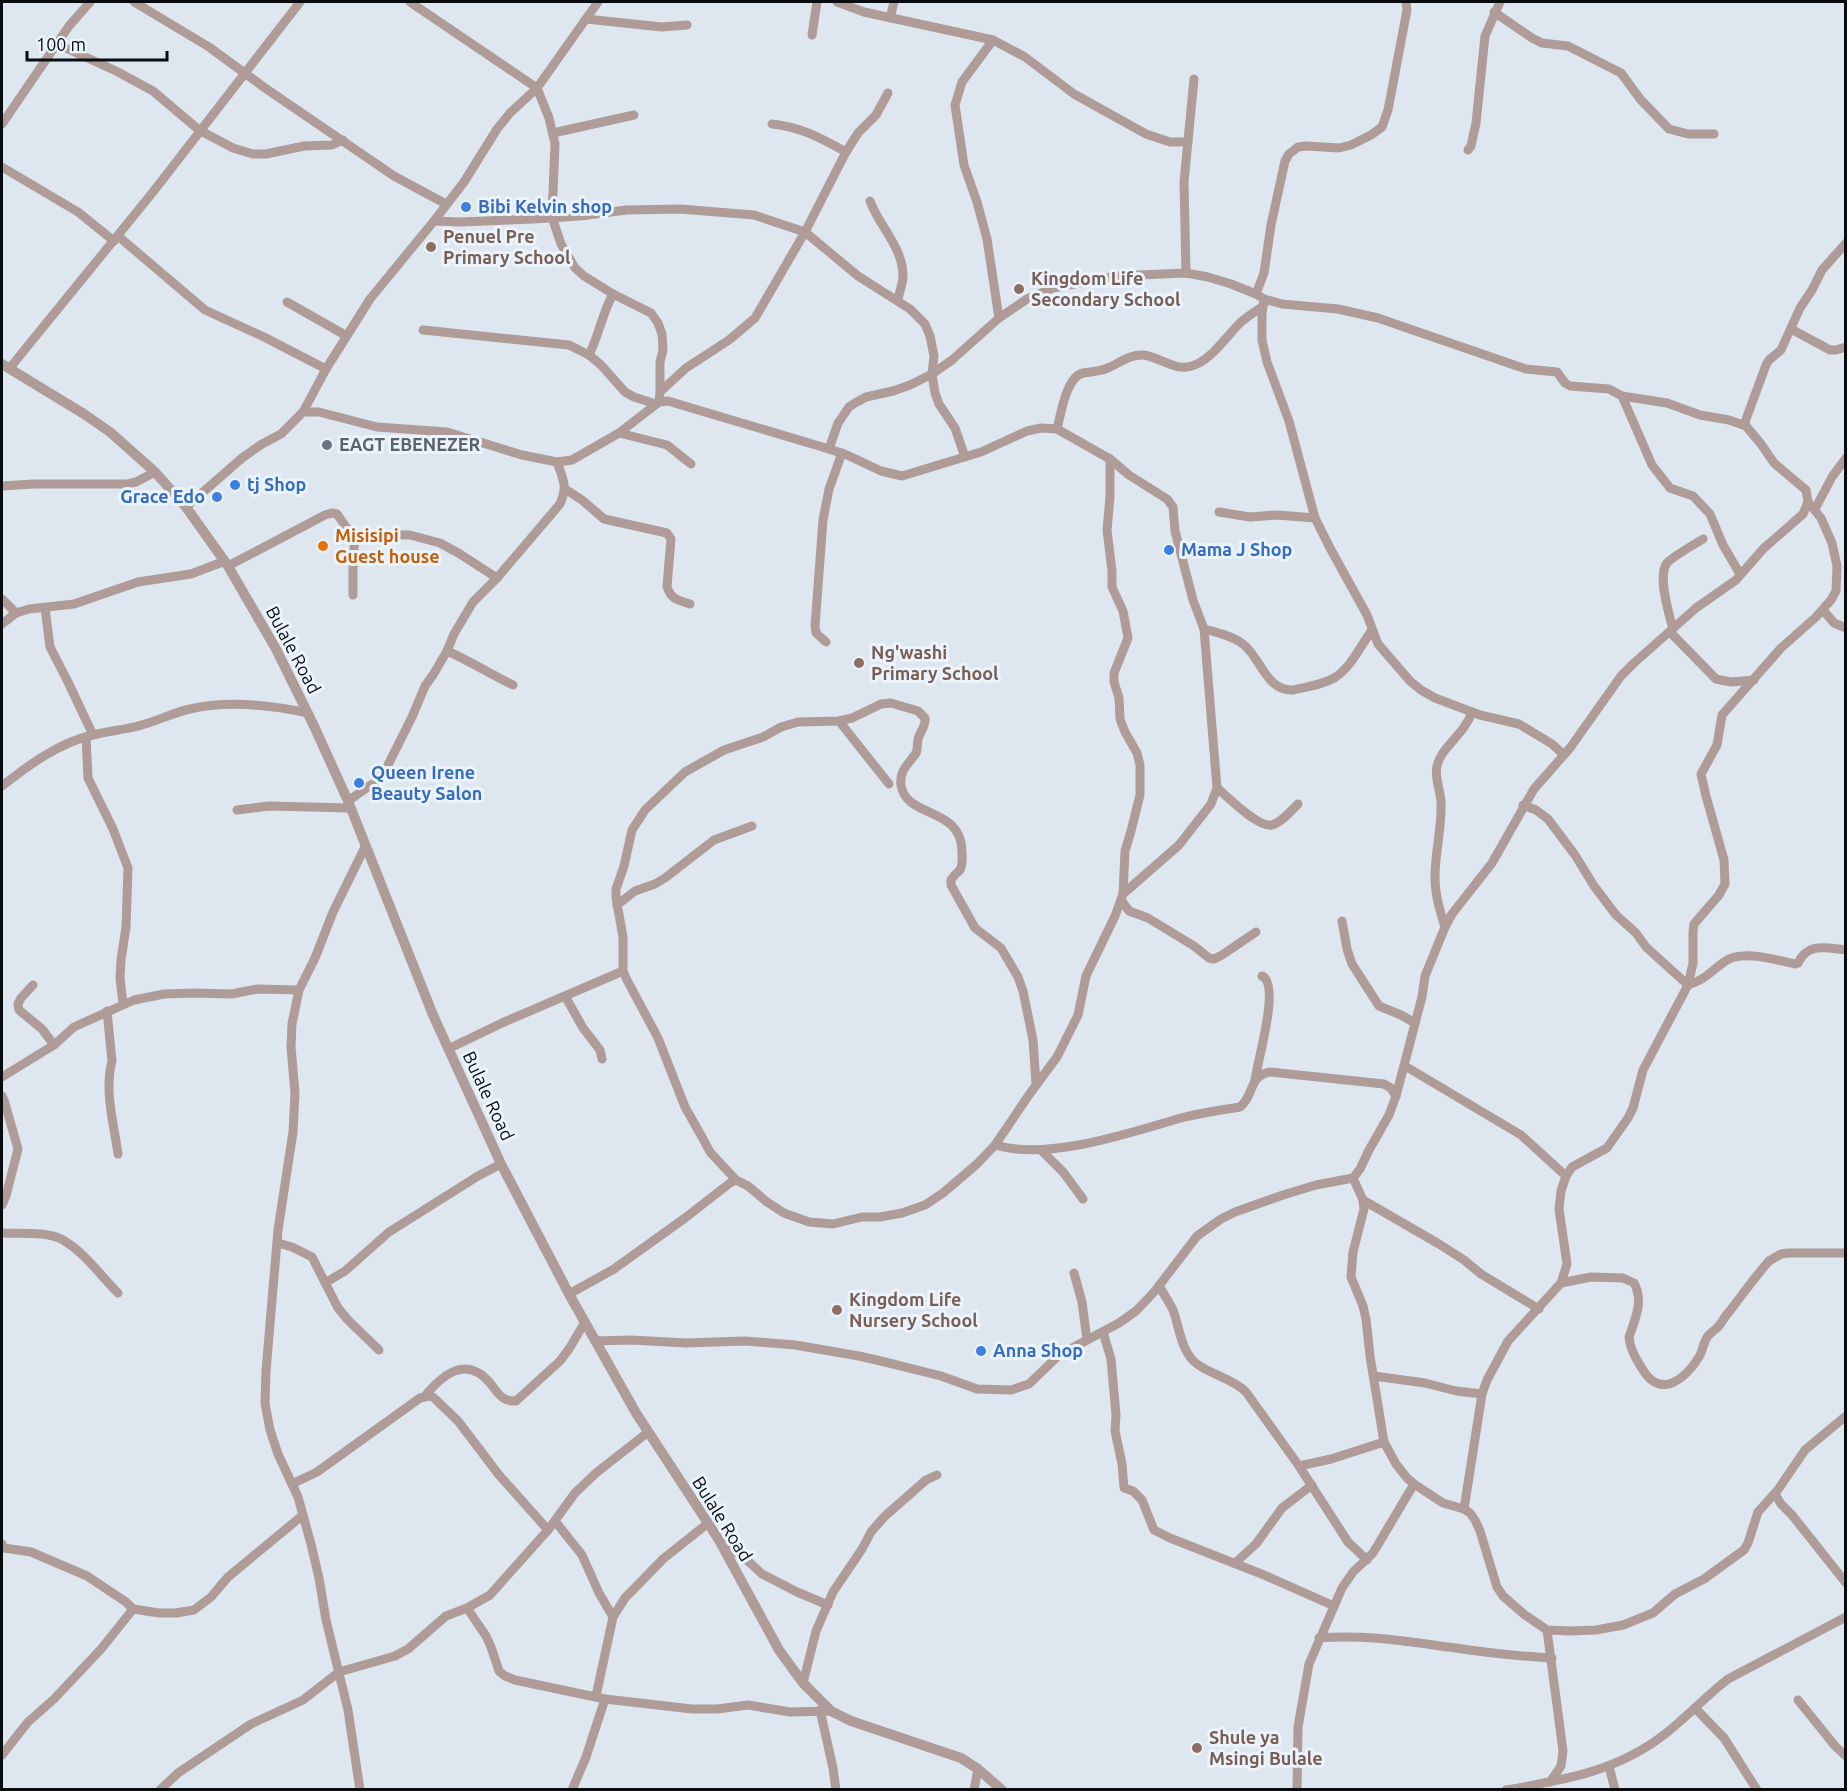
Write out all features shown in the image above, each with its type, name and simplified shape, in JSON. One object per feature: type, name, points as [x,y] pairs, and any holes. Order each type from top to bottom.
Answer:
[{"type":"street","points":[[2,124],[57,44],[90,2]]},
{"type":"street","points":[[134,2],[209,47],[244,74],[394,176],[446,204]]},
{"type":"street","points":[[5,367],[116,238],[300,2]]},
{"type":"street","points":[[303,412],[319,412],[377,427],[447,432],[522,455],[558,462],[573,460],[619,434],[657,403],[660,392],[662,334],[658,323],[651,313],[613,294],[575,268],[561,244],[552,217],[555,158],[553,133],[537,88],[410,2]]},
{"type":"street","points":[[186,507],[242,458],[281,434],[303,412],[345,336],[370,299],[464,182],[497,129],[510,113],[537,88],[598,2]]},
{"type":"street","points":[[812,35],[817,2]]},
{"type":"street","points":[[837,2],[864,12],[993,40],[1025,57],[1074,94],[1146,134],[1170,142],[1188,142]]},
{"type":"street","points":[[890,18],[894,2]]},
{"type":"street","points":[[1406,2],[1407,10],[1388,110],[1382,127],[1351,145],[1339,148],[1306,146],[1293,150],[1285,161],[1264,273],[1261,300],[1262,340],[1267,362],[1289,421],[1315,518],[1367,615],[1378,644],[1410,681],[1421,690],[1435,698],[1472,712],[1496,720],[1519,724],[1552,744],[1564,755]]},
{"type":"street","points":[[1468,150],[1471,147],[1476,123],[1485,36],[1500,2]]},
{"type":"street","points":[[1494,12],[1542,43],[1568,46],[1620,73],[1641,100],[1669,129],[1688,134],[1714,134]]},
{"type":"street","points":[[586,19],[662,27],[687,26]]},
{"type":"street","points":[[993,40],[962,82],[956,105],[964,165],[987,239],[999,318]]},
{"type":"street","points":[[57,44],[116,70],[153,91],[199,130],[233,148],[253,154],[276,153],[304,146],[332,145],[343,140]]},
{"type":"street","points":[[1185,273],[1184,182],[1190,99],[1194,79]]},
{"type":"street","points":[[660,392],[686,368],[729,340],[755,318],[805,232],[846,152],[858,133],[876,115],[888,93]]},
{"type":"street","points":[[553,133],[634,115]]},
{"type":"street","points":[[772,124],[805,130],[846,152]]},
{"type":"street","points":[[2,167],[60,200],[116,238],[205,310],[264,336],[326,369]]},
{"type":"street","points":[[870,201],[891,237],[901,265],[903,275],[898,300]]},
{"type":"street","points":[[434,221],[460,222],[580,216],[626,210],[680,209],[754,215],[805,232],[858,276],[918,315],[930,336],[934,356],[932,374],[939,404],[955,428],[965,457]]},
{"type":"street","points":[[1746,426],[1746,418],[1769,360],[1781,350],[1800,308],[1812,291],[1822,270],[1845,243]]},
{"type":"street","points":[[829,449],[838,423],[855,402],[902,388],[932,374],[952,360],[999,318],[1027,299],[1067,284],[1131,274],[1185,273],[1231,284],[1261,300],[1338,309],[1377,318],[1516,366],[1557,372],[1570,386],[1609,389],[1622,396],[1667,403],[1700,415],[1729,420],[1746,426],[1774,463],[1806,490],[1811,506],[1821,518],[1832,543],[1841,587],[1823,610],[1791,638],[1722,715],[1717,745],[1701,772],[1724,860],[1725,884],[1719,895],[1694,924],[1693,963],[1688,985],[1643,1070],[1628,1118],[1607,1148],[1572,1167],[1566,1176],[1559,1209],[1567,1264],[1561,1283],[1508,1341],[1487,1380],[1482,1394],[1464,1509]]},
{"type":"street","points":[[589,355],[605,309],[613,294]]},
{"type":"street","points":[[1057,429],[1074,377],[1081,373],[1108,368],[1135,356],[1144,356],[1183,368],[1198,364],[1223,342],[1261,300]]},
{"type":"street","points":[[287,302],[345,336]]},
{"type":"street","points":[[1791,329],[1824,348],[1842,350]]},
{"type":"street","points":[[423,330],[569,345],[589,355],[625,392],[634,397],[657,403],[668,401],[706,411],[842,453],[881,471],[902,476],[981,453],[1028,431],[1041,428],[1057,429],[1110,459],[1129,475],[1167,499],[1173,507],[1177,541],[1193,600],[1204,628],[1217,788],[1210,804],[1179,845],[1122,897]]},
{"type":"street","name":"Bulale Road","points":[[5,367],[110,432],[155,472],[186,507],[227,564],[276,650],[308,713],[349,805],[448,1049],[501,1164],[569,1294],[647,1432],[719,1540],[779,1650],[825,1711],[961,1758],[1002,1790]]},
{"type":"street","points":[[1622,396],[1652,465],[1670,488],[1695,498],[1710,514],[1740,574]]},
{"type":"street","points":[[619,434],[667,445],[691,464]]},
{"type":"street","points":[[826,642],[816,633],[815,626],[823,520],[829,489],[842,453]]},
{"type":"street","points":[[595,1341],[686,1343],[745,1341],[795,1346],[859,1356],[941,1376],[977,1389],[1011,1390],[1029,1384],[1059,1355],[1119,1323],[1136,1311],[1160,1286],[1197,1236],[1221,1219],[1283,1195],[1316,1185],[1353,1178],[1389,1115],[1396,1096],[1425,976],[1445,927],[1452,914],[1492,863],[1534,789],[1590,722],[1621,676],[1696,608],[1730,585],[1763,549],[1803,514],[1845,458]]},
{"type":"street","points":[[1036,1084],[1033,1040],[1018,977],[1001,948],[975,928],[951,885],[951,880],[962,862],[960,836],[950,823],[907,799],[902,790],[902,775],[905,766],[915,754],[918,739],[926,723],[925,718],[918,711],[891,703],[880,704],[852,718],[839,721],[798,722],[724,750],[685,772],[645,810],[632,830],[616,889],[616,905],[623,937],[624,971],[658,1038],[691,1117],[710,1152],[736,1180],[743,1182],[784,1213],[809,1222],[833,1224],[862,1216],[880,1217],[902,1213],[925,1205],[977,1164],[995,1145],[1057,1057],[1078,1015],[1086,976],[1122,897],[1125,850],[1140,795],[1140,765],[1137,753],[1120,718],[1119,698],[1114,682],[1114,673],[1128,638],[1123,611],[1112,587],[1107,530],[1111,484],[1110,459]]},
{"type":"street","points":[[237,810],[269,806],[349,805],[378,780],[385,771],[412,717],[425,686],[473,602],[560,504],[565,489],[558,462]]},
{"type":"street","points":[[2,486],[127,484],[155,472]]},
{"type":"street","points":[[565,489],[604,519],[667,534],[671,539],[667,586],[669,594],[672,598],[690,604]]},
{"type":"street","points":[[1219,512],[1250,517],[1277,515],[1315,518]]},
{"type":"street","points":[[2,624],[16,613],[29,609],[74,604],[138,582],[191,574],[227,564],[332,513],[338,514],[346,527],[355,534],[410,535],[440,543],[496,578]]},
{"type":"street","points":[[353,595],[355,534]]},
{"type":"street","points":[[1703,539],[1669,561],[1663,572],[1666,607],[1671,630],[1716,679],[1731,682],[1754,680]]},
{"type":"street","points":[[2,598],[16,613]]},
{"type":"street","points":[[45,608],[50,647],[68,681],[89,736],[88,778],[113,829],[128,868],[126,927],[120,969],[123,1004]]},
{"type":"street","points":[[1823,610],[1834,623],[1845,628]]},
{"type":"street","points":[[1204,628],[1242,644],[1269,680],[1281,689],[1287,690],[1333,678],[1340,674],[1372,630]]},
{"type":"street","points":[[447,651],[513,685]]},
{"type":"street","points":[[2,786],[37,759],[89,736],[128,729],[171,714],[201,707],[234,705],[277,707],[308,713]]},
{"type":"street","points":[[1445,927],[1437,902],[1435,878],[1441,802],[1436,774],[1437,766],[1442,754],[1466,726],[1472,712]]},
{"type":"street","points":[[839,721],[889,784]]},
{"type":"street","points":[[1217,788],[1253,819],[1266,825],[1273,825],[1298,804]]},
{"type":"street","points":[[1524,805],[1548,819],[1616,915],[1636,933],[1646,947],[1688,985]]},
{"type":"street","points":[[616,905],[635,891],[665,878],[714,840],[752,826]]},
{"type":"street","points":[[360,1790],[354,1740],[326,1620],[319,1578],[298,1497],[278,1454],[270,1430],[265,1403],[268,1336],[278,1230],[293,1132],[295,1093],[291,1047],[292,1024],[299,990],[315,958],[333,912],[365,847]]},
{"type":"street","points":[[1122,897],[1129,911]]},
{"type":"street","points":[[1116,913],[1129,911],[1148,918],[1214,959],[1236,948],[1256,932]]},
{"type":"street","points":[[1342,921],[1352,964],[1379,1006],[1414,1023]]},
{"type":"street","points":[[1688,985],[1706,977],[1730,958],[1753,956],[1795,964],[1804,952],[1810,949],[1845,950]]},
{"type":"street","points":[[448,1049],[502,1023],[624,971]]},
{"type":"street","points":[[995,1145],[1010,1149],[1060,1148],[1114,1137],[1194,1115],[1240,1107],[1250,1095],[1264,1038],[1270,995],[1268,981],[1262,976]]},
{"type":"street","points":[[33,985],[21,998],[18,1004],[20,1010],[42,1029],[54,1045]]},
{"type":"street","points":[[2,1077],[54,1045],[74,1027],[123,1004],[164,994],[232,994],[257,988],[299,990]]},
{"type":"street","points":[[565,996],[583,1028],[600,1050],[602,1059]]},
{"type":"street","points":[[107,1011],[112,1061],[109,1087],[118,1154]]},
{"type":"street","points":[[1405,1066],[1521,1135],[1566,1176]]},
{"type":"street","points":[[1255,1080],[1260,1075],[1270,1072],[1384,1084],[1391,1088],[1396,1096]]},
{"type":"street","points":[[2,1096],[18,1149],[2,1205]]},
{"type":"street","points":[[1041,1150],[1063,1172],[1083,1199]]},
{"type":"street","points":[[325,1283],[345,1270],[389,1232],[501,1164]]},
{"type":"street","points":[[1353,1178],[1363,1200],[1364,1209],[1353,1252],[1351,1278],[1363,1306],[1384,1442],[1407,1478],[1443,1503],[1464,1509],[1475,1520],[1493,1575],[1503,1596],[1547,1630],[1596,1630],[1623,1625],[1653,1613],[1675,1594],[1704,1579],[1744,1550],[1758,1512],[1775,1493],[1805,1450],[1845,1416]]},
{"type":"street","points":[[569,1294],[614,1269],[736,1180]]},
{"type":"street","points":[[1363,1200],[1439,1244],[1481,1274],[1539,1309]]},
{"type":"street","points":[[2,1233],[33,1234],[63,1240],[82,1255],[117,1293]]},
{"type":"street","points":[[278,1243],[312,1257],[321,1270],[338,1308],[380,1350]]},
{"type":"street","points":[[1561,1283],[1591,1277],[1623,1278],[1634,1283],[1639,1297],[1639,1306],[1629,1342],[1648,1377],[1654,1384],[1664,1385],[1681,1379],[1694,1365],[1708,1336],[1719,1326],[1769,1261],[1780,1254],[1788,1253],[1845,1252]]},
{"type":"street","points":[[1074,1273],[1082,1302],[1087,1340]]},
{"type":"street","points":[[1160,1286],[1172,1307],[1185,1349],[1190,1357],[1197,1364],[1240,1386],[1246,1392],[1312,1485],[1348,1542],[1367,1560]]},
{"type":"street","points":[[292,1484],[316,1472],[424,1397],[431,1388],[461,1368],[468,1368],[488,1381],[502,1398],[516,1401],[560,1361],[585,1322]]},
{"type":"street","points":[[1103,1332],[1111,1359],[1116,1415],[1114,1431],[1122,1464],[1124,1488],[1133,1491],[1142,1500],[1152,1527],[1157,1533],[1235,1563],[1334,1606]]},
{"type":"street","points":[[1374,1376],[1482,1394]]},
{"type":"street","points":[[424,1397],[429,1396],[436,1400],[458,1421],[499,1475],[548,1530]]},
{"type":"street","points":[[159,1790],[178,1773],[251,1724],[303,1700],[339,1672],[394,1656],[408,1649],[446,1616],[467,1608],[490,1595],[548,1530],[575,1493],[647,1432]]},
{"type":"street","points":[[1299,1466],[1331,1459],[1384,1442]]},
{"type":"street","points":[[803,1683],[816,1631],[833,1592],[871,1532],[884,1517],[926,1480],[937,1475]]},
{"type":"street","points":[[1297,1790],[1298,1727],[1309,1664],[1342,1588],[1353,1572],[1367,1560],[1380,1543],[1414,1484]]},
{"type":"street","points":[[1235,1563],[1256,1544],[1282,1508],[1312,1485]]},
{"type":"street","points":[[1775,1493],[1845,1583]]},
{"type":"street","points":[[2,1544],[4,1548],[31,1552],[87,1576],[133,1609],[168,1613],[194,1610],[212,1597],[228,1577],[303,1515]]},
{"type":"street","points":[[555,1521],[582,1555],[613,1617]]},
{"type":"street","points":[[572,1790],[586,1757],[601,1697],[613,1617],[625,1598],[663,1559],[707,1524]]},
{"type":"street","points":[[719,1540],[748,1561],[762,1575],[828,1605]]},
{"type":"street","points":[[467,1608],[492,1647],[499,1671],[505,1677],[515,1680],[601,1697],[692,1709],[748,1705],[790,1712],[825,1711],[836,1790]]},
{"type":"street","points":[[2,1755],[28,1722],[54,1699],[102,1648],[133,1609]]},
{"type":"street","points":[[1506,1790],[1536,1787],[1598,1771],[1643,1750],[1667,1733],[1728,1679],[1845,1617]]},
{"type":"street","points":[[1547,1630],[1563,1751],[1561,1766],[1550,1782]]},
{"type":"street","points":[[1319,1638],[1343,1636],[1398,1639],[1458,1649],[1552,1658]]},
{"type":"street","points":[[1798,1700],[1845,1756]]},
{"type":"street","points":[[1695,1708],[1724,1738],[1757,1790]]},
{"type":"street","points":[[1609,1766],[1616,1790]]},
{"type":"street","points":[[974,1790],[978,1769]]},
{"type":"place","name":"Bibi Kelvin shop","points":[[466,207]]},
{"type":"place","name":"Penuel Pre Primary School","points":[[431,247]]},
{"type":"place","name":"Kingdom Life Secondary School","points":[[1019,289]]},
{"type":"place","name":"EAGT EBENEZER","points":[[327,445]]},
{"type":"place","name":"tj Shop","points":[[235,485]]},
{"type":"place","name":"Grace Edo","points":[[217,497]]},
{"type":"place","name":"Misisipi Guest house","points":[[323,546]]},
{"type":"place","name":"Mama J Shop","points":[[1169,550]]},
{"type":"place","name":"Ng'washi Primary School","points":[[859,663]]},
{"type":"place","name":"Queen Irene Beauty Salon","points":[[359,783]]},
{"type":"place","name":"Kingdom Life Nursery School","points":[[837,1310]]},
{"type":"place","name":"Anna Shop","points":[[981,1351]]},
{"type":"place","name":"Shule ya Msingi Bulale","points":[[1197,1748]]}]
